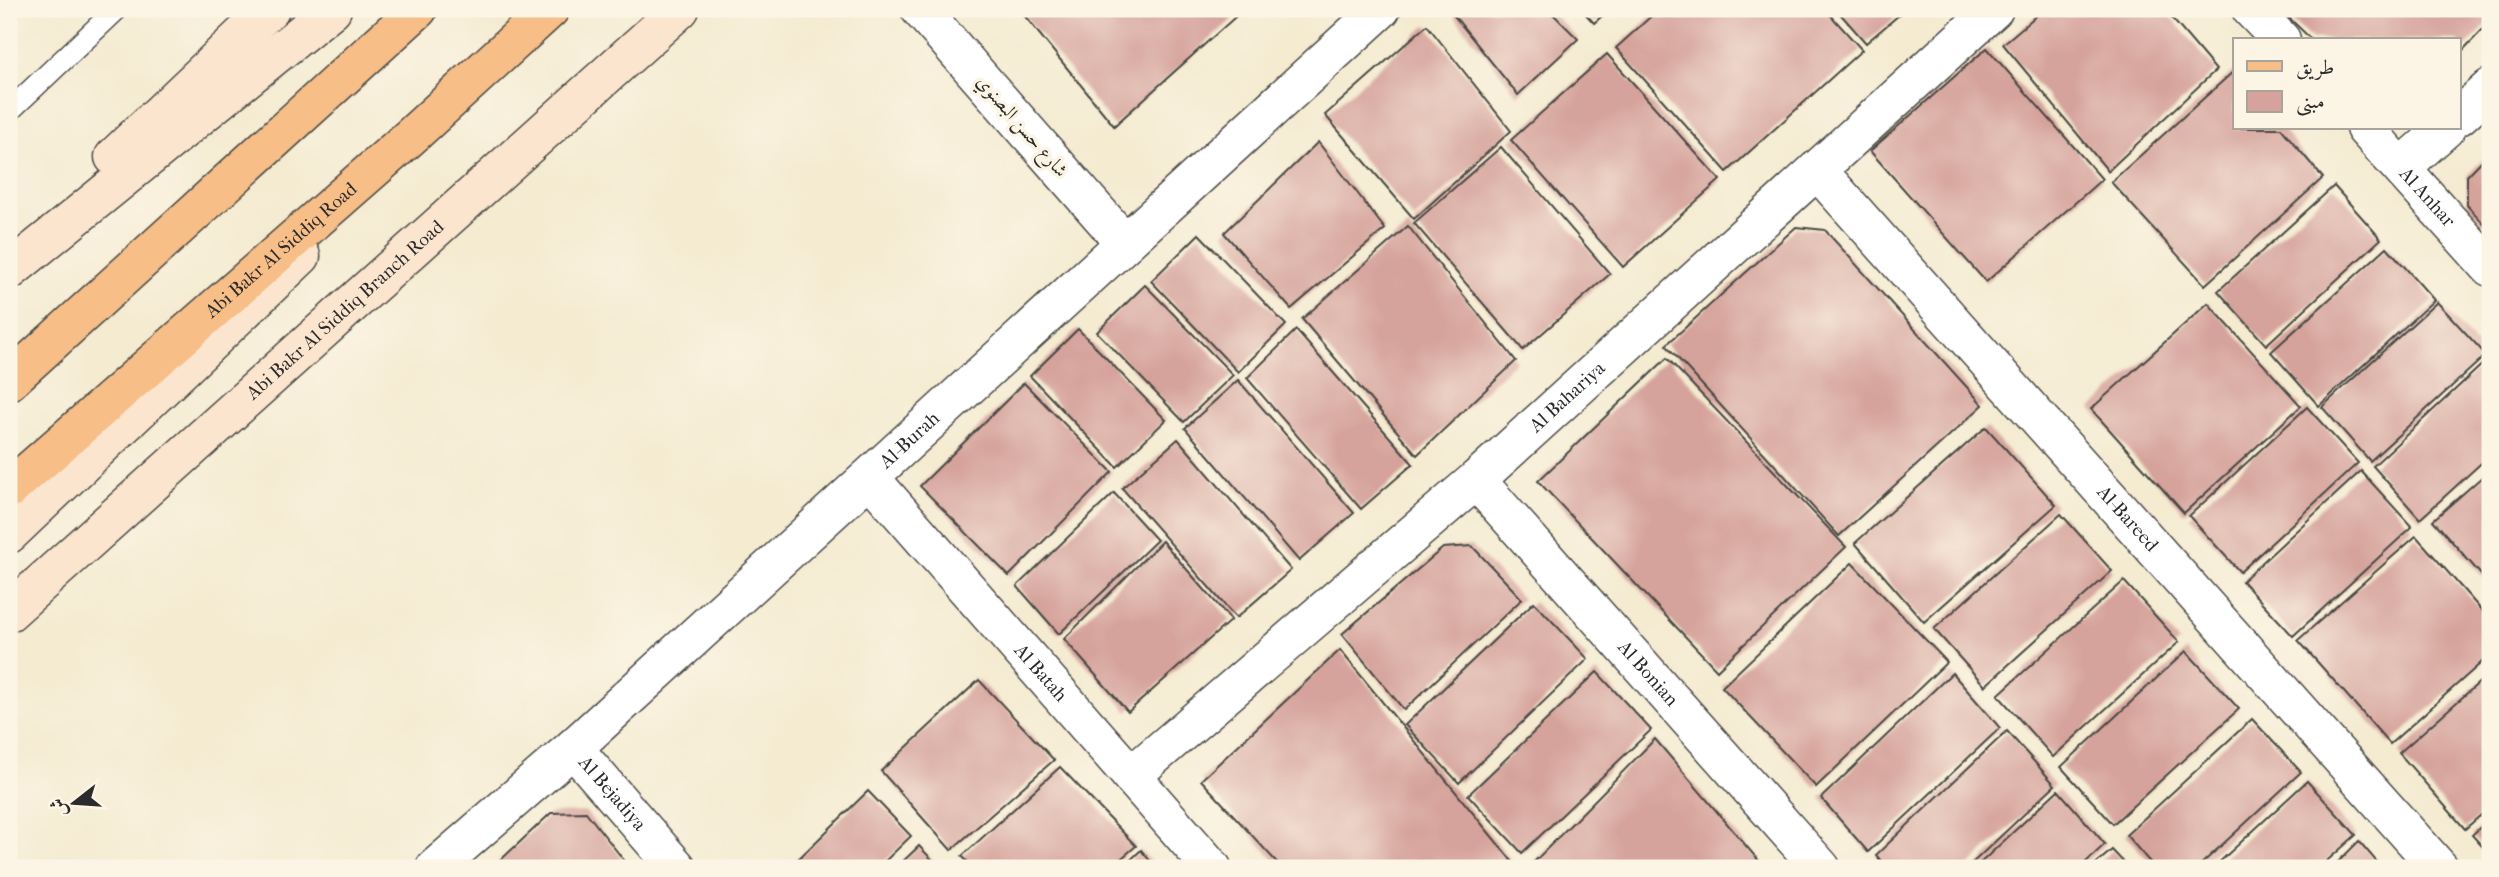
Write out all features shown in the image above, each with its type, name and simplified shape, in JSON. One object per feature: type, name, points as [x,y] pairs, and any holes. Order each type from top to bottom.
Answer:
[{"type":"main road","points":[[9,256],[270,9]]},
{"type":"main road","points":[[9,271],[332,9]]},
{"type":"main road","points":[[9,381],[418,9]]},
{"type":"main road","name":"Abi Bakr Al Siddiq Road","points":[[9,489],[409,138],[550,9]]},
{"type":"main road","points":[[9,534],[560,9]]},
{"type":"main road","name":"Abi Bakr Al Siddiq Branch Road","points":[[9,612],[680,9]]},
{"type":"street","name":"شارع حسن البصنوي","points":[[920,9],[1124,243]]},
{"type":"street","name":"Al-Burah","points":[[435,868],[573,748],[1381,9]]},
{"type":"street","name":"Al Bahariya","points":[[1131,776],[1476,480],[1994,9]]},
{"type":"street","points":[[2251,9],[2279,38]]},
{"type":"street","points":[[2460,115],[2490,88]]},
{"type":"street","name":"Al Anhar","points":[[2367,130],[2490,267]]},
{"type":"street","points":[[2402,167],[2444,130]]},
{"type":"street","name":"Al-Bareed","points":[[1817,170],[2439,868]]},
{"type":"street","name":"Al Batah","points":[[870,478],[1212,868]]},
{"type":"street","name":"Al Bonian","points":[[1476,480],[1821,868]]},
{"type":"street","name":"Al Bejadiya","points":[[573,748],[677,868]]},
{"type":"lane","points":[[9,111],[117,9]]},
{"type":"building","points":[[1019,9],[1244,9],[1114,126]]},
{"type":"building","points":[[1454,9],[1548,9],[1578,39],[1518,95],[1451,12]]},
{"type":"building","points":[[1581,9],[1610,9],[1594,23]]},
{"type":"building","points":[[1659,9],[1825,9],[1862,50],[1727,172],[1616,48]]},
{"type":"building","points":[[1836,9],[1906,9],[1866,43]]},
{"type":"building","points":[[2044,9],[2164,9],[2216,70],[2108,171],[2003,44]]},
{"type":"building","points":[[2280,9],[2490,9],[2490,22],[2460,53],[2460,38],[2310,38]]},
{"type":"building","points":[[1427,25],[1511,131],[1414,219],[1325,115]]},
{"type":"building","points":[[1987,48],[2102,179],[1986,282],[1870,151]]},
{"type":"building","points":[[1607,54],[1720,180],[1623,267],[1511,140]]},
{"type":"building","points":[[2233,72],[2233,130],[2283,130],[2323,178],[2205,285],[2111,182]]},
{"type":"building","points":[[1318,142],[1385,229],[1291,309],[1224,233]]},
{"type":"building","points":[[1501,147],[1610,274],[1523,350],[1414,223]]},
{"type":"building","points":[[2490,152],[2490,231],[2467,205],[2467,176]]},
{"type":"building","points":[[2334,186],[2381,239],[2266,345],[2218,291]]},
{"type":"building","points":[[1408,226],[1516,361],[1417,455],[1302,319]]},
{"type":"building","points":[[1796,227],[1825,230],[1983,405],[1839,536],[1666,345]]},
{"type":"building","points":[[1199,234],[1286,325],[1238,372],[1151,281]]},
{"type":"building","points":[[2387,247],[2434,300],[2319,406],[2271,352]]},
{"type":"building","points":[[1145,285],[1233,375],[1184,422],[1097,332]]},
{"type":"building","points":[[2437,302],[2486,355],[2370,461],[2322,407]]},
{"type":"building","points":[[2208,303],[2301,406],[2184,513],[2091,409]]},
{"type":"building","points":[[1078,329],[1166,420],[1117,467],[1030,376]]},
{"type":"building","points":[[1296,330],[1413,464],[1361,509],[1247,378]]},
{"type":"building","points":[[1667,358],[1846,547],[1717,670],[1538,481]]},
{"type":"building","points":[[2487,360],[2490,363],[2490,455],[2420,519],[2373,466]]},
{"type":"building","points":[[1238,380],[1354,513],[1299,561],[1185,428]]},
{"type":"building","points":[[1024,383],[1112,472],[1009,576],[920,486]]},
{"type":"building","points":[[2307,407],[2358,463],[2240,572],[2189,516]]},
{"type":"building","points":[[1986,427],[2056,505],[1924,622],[1855,543]]},
{"type":"building","points":[[1178,439],[1291,570],[1236,618],[1122,488]]},
{"type":"building","points":[[2490,470],[2490,585],[2433,520]]},
{"type":"building","points":[[2361,471],[2412,527],[2293,636],[2242,581]]},
{"type":"building","points":[[1114,493],[1157,540],[1059,634],[1017,586]]},
{"type":"building","points":[[2061,514],[2112,571],[1985,686],[1934,629]]},
{"type":"building","points":[[2416,536],[2490,620],[2490,655],[2390,744],[2298,640]]},
{"type":"building","points":[[1162,541],[1231,620],[1128,712],[1064,639]]},
{"type":"building","points":[[1472,546],[1522,599],[1404,710],[1342,634],[1443,548]]},
{"type":"building","points":[[1852,563],[1947,662],[1816,787],[1722,687]]},
{"type":"building","points":[[2124,581],[2179,642],[2053,757],[1998,695]]},
{"type":"building","points":[[1534,602],[1588,659],[1459,783],[1405,725]]},
{"type":"building","points":[[1340,650],[1516,866],[1514,868],[1282,868],[1201,780]]},
{"type":"building","points":[[2186,651],[2239,709],[2113,824],[2061,767]]},
{"type":"building","points":[[1597,672],[1651,730],[1522,853],[1468,795]]},
{"type":"building","points":[[1952,673],[2000,728],[1868,852],[1821,798]]},
{"type":"building","points":[[2490,673],[2490,807],[2465,829],[2399,753]]},
{"type":"building","points":[[979,680],[1054,760],[951,850],[881,771]]},
{"type":"building","points":[[2252,719],[2301,772],[2197,868],[2155,868],[2126,835]]},
{"type":"building","points":[[2007,731],[2055,785],[1967,868],[1887,868],[1876,855]]},
{"type":"building","points":[[1655,739],[1765,868],[1530,868],[1529,867]]},
{"type":"building","points":[[1060,767],[1136,846],[1110,868],[973,868],[962,856]]},
{"type":"building","points":[[2307,781],[2356,835],[2319,868],[2213,868]]},
{"type":"building","points":[[2058,790],[2105,844],[2080,868],[1975,868]]},
{"type":"building","points":[[868,791],[911,836],[878,868],[789,868]]},
{"type":"building","points":[[586,812],[630,868],[492,868],[551,813]]},
{"type":"building","points":[[2490,818],[2490,855],[2472,835]]},
{"type":"building","points":[[2359,841],[2382,868],[2332,868]]},
{"type":"building","points":[[919,846],[940,868],[896,868]]},
{"type":"building","points":[[1141,850],[1156,868],[1122,868]]},
{"type":"building","points":[[2112,850],[2129,868],[2091,868]]}]
